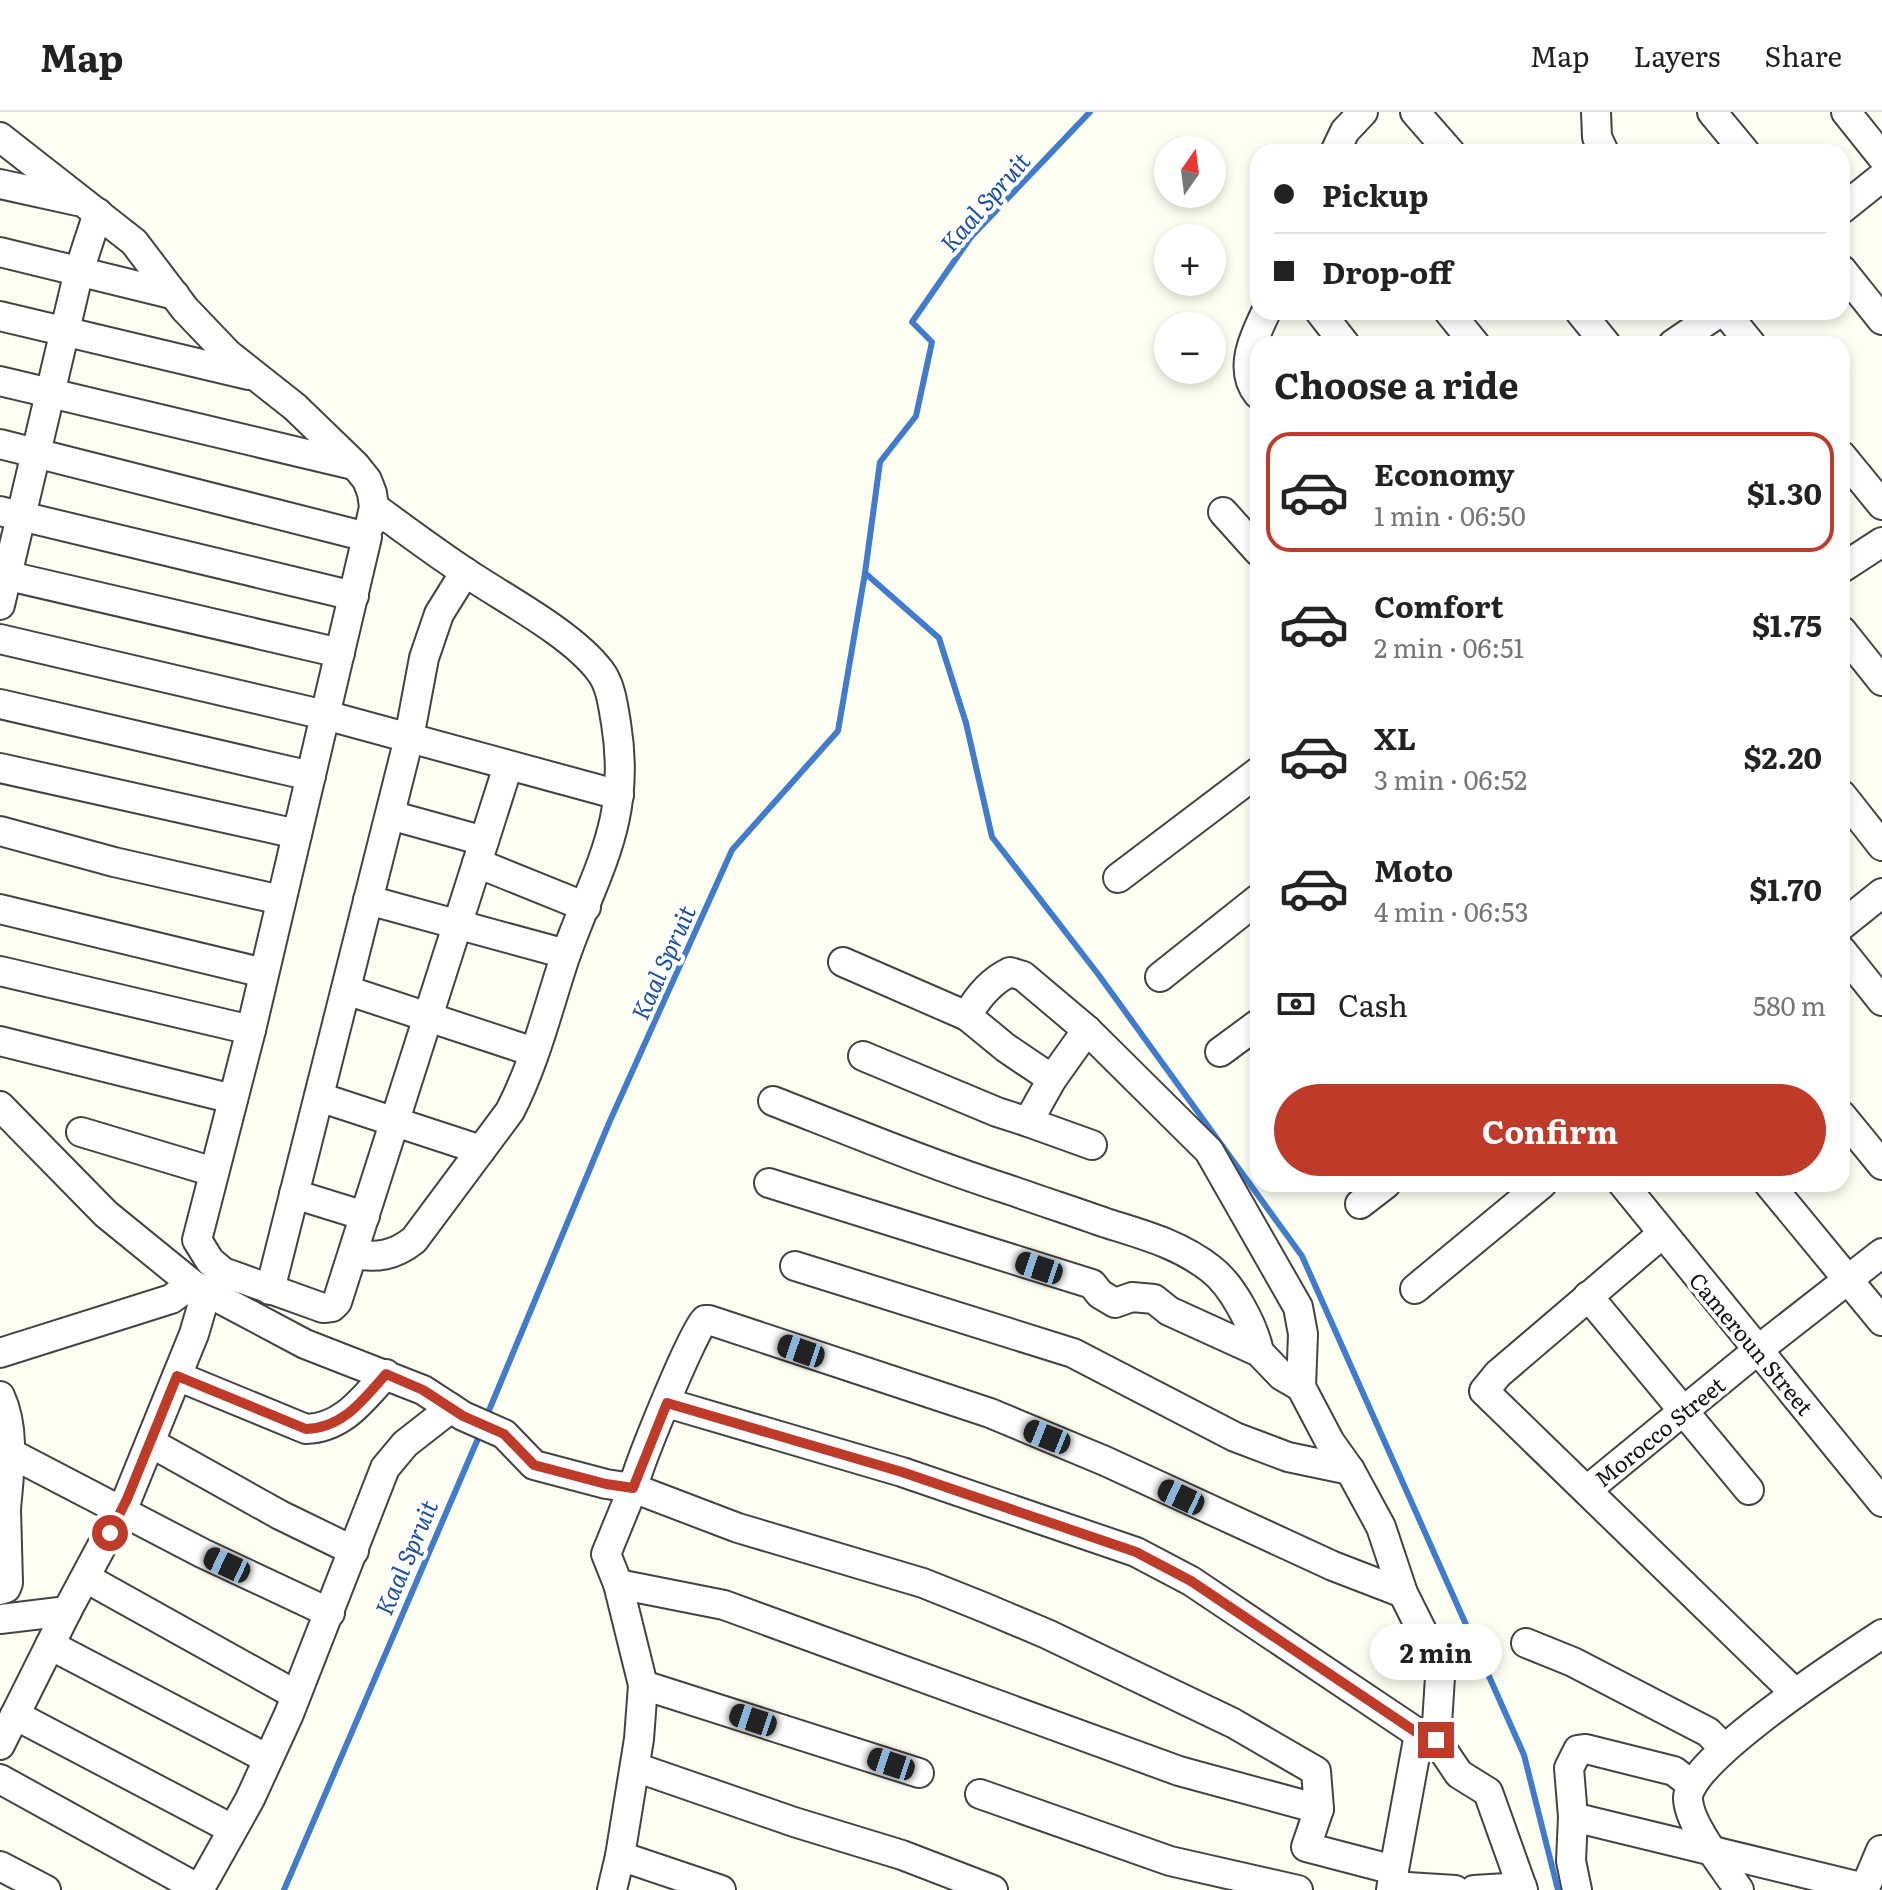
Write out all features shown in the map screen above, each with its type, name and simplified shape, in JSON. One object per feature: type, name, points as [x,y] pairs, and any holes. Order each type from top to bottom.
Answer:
[{"type":"street","points":[[1339,144],[1345,131],[1363,112]]},
{"type":"street","points":[[1415,112],[1443,144]]},
{"type":"street","points":[[1596,112],[1600,144]]},
{"type":"street","points":[[1712,112],[1738,144]]},
{"type":"street","points":[[1846,112],[1882,157]]},
{"type":"street","points":[[0,137],[134,242],[175,295],[228,354],[295,407],[355,465],[370,487],[374,507],[251,1030],[197,1240],[210,1261],[223,1272],[323,1308],[332,1307],[340,1296],[508,766]]},
{"type":"street","points":[[1850,203],[1882,177]]},
{"type":"street","points":[[0,184],[92,208]]},
{"type":"street","points":[[0,605],[11,513],[38,453],[92,208]]},
{"type":"street","points":[[0,252],[175,295]]},
{"type":"street","points":[[1850,280],[1882,320]]},
{"type":"street","points":[[0,316],[258,377]]},
{"type":"street","points":[[1326,320],[1339,336]]},
{"type":"street","points":[[1456,320],[1468,336]]},
{"type":"street","points":[[1586,320],[1600,336]]},
{"type":"street","points":[[1685,336],[1710,320]]},
{"type":"street","points":[[1729,320],[1744,336]]},
{"type":"street","points":[[0,381],[355,465]]},
{"type":"street","points":[[0,444],[367,537]]},
{"type":"street","points":[[1850,466],[1882,505]]},
{"type":"street","points":[[353,1254],[392,1254],[414,1240],[510,1111],[522,1088],[566,954],[614,831],[619,795],[618,735],[608,686],[601,671],[543,623],[374,507]]},
{"type":"street","points":[[1223,512],[1250,542]]},
{"type":"street","points":[[11,513],[354,596]]},
{"type":"street","points":[[1850,563],[1882,542]]},
{"type":"street","points":[[270,1290],[409,738],[424,658],[439,614],[465,572]]},
{"type":"street","points":[[4,575],[340,653]]},
{"type":"street","points":[[0,639],[325,715],[619,795]]},
{"type":"street","points":[[1850,641],[1882,681]]},
{"type":"street","points":[[0,704],[311,776]]},
{"type":"street","points":[[0,768],[297,834]]},
{"type":"street","points":[[1118,878],[1250,778]]},
{"type":"street","points":[[1850,805],[1882,846]]},
{"type":"street","points":[[390,815],[481,852],[586,907]]},
{"type":"street","points":[[0,831],[114,862],[281,900]]},
{"type":"street","points":[[1850,919],[1882,893]]},
{"type":"street","points":[[368,900],[566,954]]},
{"type":"street","points":[[1160,977],[1250,905]]},
{"type":"street","points":[[0,909],[264,973]]},
{"type":"street","points":[[1850,961],[1882,1001]]},
{"type":"street","points":[[843,962],[967,1016],[1006,1048],[1052,1079]]},
{"type":"street","points":[[0,971],[251,1030]]},
{"type":"street","points":[[967,1016],[990,985],[1010,972],[1031,981],[1087,1030],[1209,1151],[1241,1212],[1298,1307],[1303,1334],[1301,1387],[1381,1527],[1403,1593],[1440,1677],[1392,1882]]},
{"type":"street","points":[[346,990],[534,1052]]},
{"type":"street","points":[[1028,1122],[1052,1079],[1087,1030]]},
{"type":"street","points":[[1220,1052],[1250,1030]]},
{"type":"street","points":[[0,1041],[233,1099]]},
{"type":"street","points":[[863,1056],[997,1112],[1092,1145]]},
{"type":"street","points":[[319,1097],[481,1150]]},
{"type":"street","points":[[773,1101],[911,1155],[1160,1238],[1182,1249],[1214,1271],[1242,1309],[1256,1335],[1259,1352]]},
{"type":"street","points":[[0,1106],[106,1214],[199,1288],[305,1344],[423,1390],[457,1412],[504,1434],[534,1465],[633,1488],[738,1528],[923,1583],[1047,1634],[1233,1723],[1308,1765],[1317,1775],[1319,1809],[1306,1847],[1305,1890]]},
{"type":"street","points":[[1850,1126],[1882,1165]]},
{"type":"street","points":[[81,1132],[214,1172]]},
{"type":"street","points":[[769,1183],[1092,1284],[1100,1294],[1115,1303],[1132,1297],[1154,1299],[1169,1311],[1259,1352],[1282,1376],[1301,1387]]},
{"type":"street","points":[[1360,1204],[1376,1192]]},
{"type":"street","points":[[1415,1289],[1532,1192]]},
{"type":"street","name":"Cameroun Street","points":[[1629,1192],[1882,1502]]},
{"type":"street","points":[[1776,1192],[1882,1321]]},
{"type":"street","points":[[294,1194],[365,1216]]},
{"type":"street","points":[[1662,1234],[1498,1374],[1484,1391],[1801,1688]]},
{"type":"street","name":"Morocco Street","points":[[1587,1490],[1882,1253]]},
{"type":"street","points":[[795,1266],[1073,1353],[1235,1437],[1288,1457],[1350,1470]]},
{"type":"street","points":[[0,1353],[199,1288]]},
{"type":"street","points":[[0,1745],[122,1510],[177,1376],[199,1288]]},
{"type":"street","points":[[1588,1296],[1749,1490]]},
{"type":"street","points":[[612,1890],[635,1767],[643,1685],[618,1584],[606,1554],[699,1326],[705,1320],[716,1321],[990,1413],[1105,1461],[1333,1566],[1403,1593]]},
{"type":"street","points":[[177,1376],[306,1429],[319,1429],[343,1418],[359,1405],[386,1374]]},
{"type":"street","points":[[0,1396],[8,1418],[3,1509],[8,1583],[6,1588],[0,1590]]},
{"type":"street","points":[[667,1403],[902,1472],[1136,1552],[1191,1581],[1428,1737],[1459,1774],[1488,1792],[1523,1888],[1474,1890]]},
{"type":"street","points":[[0,1779],[199,1890],[250,1799],[268,1759],[330,1613],[385,1468],[391,1457],[405,1444],[457,1412]]},
{"type":"street","points":[[151,1443],[280,1515],[354,1551]]},
{"type":"street","points":[[6,1465],[122,1510],[202,1553],[330,1613]]},
{"type":"street","points":[[86,1578],[296,1695]]},
{"type":"street","points":[[618,1584],[724,1605],[1179,1771],[1319,1809]]},
{"type":"street","points":[[0,1619],[67,1611]]},
{"type":"street","points":[[1739,1890],[1689,1807],[1688,1795],[1692,1785],[1722,1751],[1801,1688],[1882,1634]]},
{"type":"street","points":[[1526,1643],[1573,1662],[1708,1732],[1722,1751]]},
{"type":"street","points":[[50,1645],[268,1759]]},
{"type":"street","points":[[643,1685],[919,1773]]},
{"type":"street","points":[[15,1715],[232,1829]]},
{"type":"street","points":[[1577,1890],[1571,1861],[1573,1817],[1569,1768],[1573,1756],[1582,1749],[1674,1771],[1692,1785]]},
{"type":"street","points":[[635,1767],[794,1822],[902,1855],[993,1890]]},
{"type":"street","points":[[980,1794],[1170,1861],[1298,1890]]},
{"type":"street","points":[[1573,1817],[1865,1888],[1881,1850]]},
{"type":"street","points":[[1306,1847],[1392,1882],[1455,1890]]},
{"type":"street","points":[[620,1856],[721,1890]]},
{"type":"street","points":[[0,1866],[46,1890]]},
{"type":"waterway","name":"Kaal Spruit","points":[[485,1420],[609,1123],[732,850],[838,731],[880,462],[916,416],[932,342],[912,322],[971,237],[1090,112]]},
{"type":"waterway","points":[[865,573],[939,638],[966,723],[992,837],[1098,974],[1250,1184]]},
{"type":"waterway","points":[[1256,1192],[1302,1256],[1524,1755],[1558,1890]]},
{"type":"waterway","name":"Kaal Spruit","points":[[284,1890],[480,1434]]},
{"type":"route","points":[[110,1533],[177,1376],[294,1426],[319,1429],[343,1418],[359,1405],[386,1374],[423,1390],[463,1416],[504,1434],[534,1465],[562,1474],[633,1488],[667,1403],[902,1472],[1136,1552],[1191,1581],[1419,1734],[1436,1740]]}]
